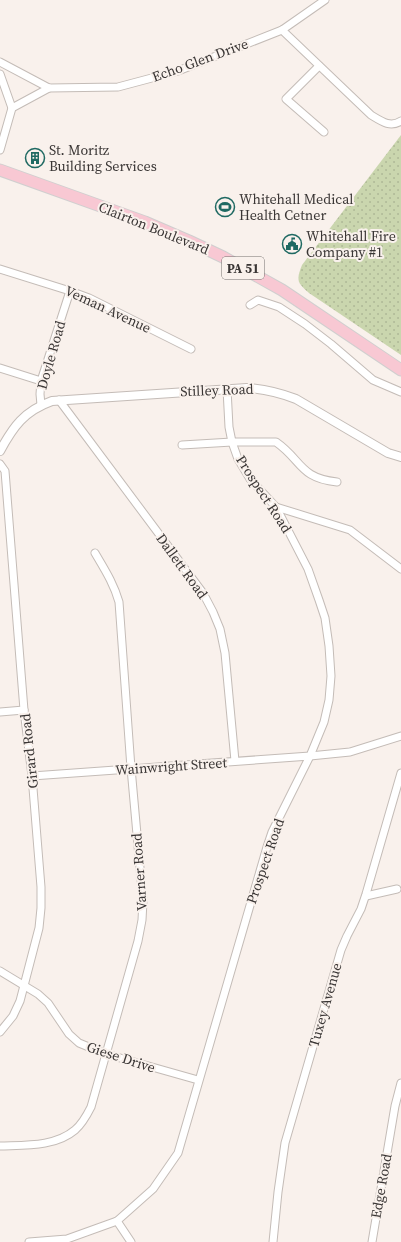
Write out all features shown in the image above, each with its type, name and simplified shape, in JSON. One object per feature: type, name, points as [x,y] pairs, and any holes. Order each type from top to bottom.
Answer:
[{"type":"highway","name":"Clairton Boulevard","points":[[0,170],[145,222],[216,254],[282,290],[401,370]]},
{"type":"street","name":"Echo Glen Drive","points":[[0,62],[49,88],[118,87],[178,71],[282,30],[325,0]]},
{"type":"street","points":[[282,30],[371,115],[384,124],[396,124],[401,121]]},
{"type":"street","points":[[320,66],[286,99],[324,132]]},
{"type":"street","points":[[0,74],[12,108],[0,150]]},
{"type":"street","points":[[12,108],[49,88]]},
{"type":"street","name":"Veman Avenue","points":[[0,268],[89,298],[191,349]]},
{"type":"street","name":"Doyle Road","points":[[0,451],[12,430],[31,410],[41,405],[41,381],[70,291]]},
{"type":"street","points":[[250,305],[258,300],[280,307],[331,344],[374,380],[401,392]]},
{"type":"street","points":[[0,368],[41,381]]},
{"type":"street","name":"Stilley Road","points":[[41,405],[59,400],[227,389],[262,389],[296,399],[388,453],[401,457]]},
{"type":"street","name":"Prospect Road","points":[[29,1242],[67,1239],[117,1221],[154,1189],[178,1153],[198,1080],[272,832],[310,756],[324,722],[329,700],[331,676],[329,646],[324,618],[308,569],[276,507],[250,479],[238,459],[229,427],[227,389]]},
{"type":"street","name":"Dallett Road","points":[[59,400],[203,593],[213,612],[220,629],[225,653],[236,761]]},
{"type":"street","points":[[182,445],[232,442],[276,442],[281,445],[302,469],[326,481],[337,482]]},
{"type":"street","name":"Girard Road","points":[[0,464],[4,471],[5,478],[24,710],[32,776],[41,887],[39,928],[25,985],[13,1016],[0,1032]]},
{"type":"street","points":[[276,507],[350,530],[401,569]]},
{"type":"street","name":"Varner Road","points":[[0,1146],[52,1142],[65,1137],[76,1130],[84,1119],[91,1107],[138,941],[142,920],[143,901],[131,768],[119,602],[116,589],[110,576],[95,554]]},
{"type":"street","points":[[0,712],[24,710]]},
{"type":"street","name":"Wainwright Street","points":[[32,776],[350,752],[401,736]]},
{"type":"street","name":"Tuxey Avenue","points":[[273,1242],[285,1143],[342,950],[366,896],[401,773]]},
{"type":"street","points":[[366,896],[397,889]]},
{"type":"street","name":"Giese Drive","points":[[0,971],[25,985],[48,1003],[69,1034],[79,1043],[106,1054],[198,1080]]},
{"type":"street","name":"Edge Road","points":[[372,1242],[395,1106],[401,1083]]},
{"type":"street","points":[[117,1221],[131,1242]]},
{"type":"green space","points":[[401,135],[401,355],[309,293],[302,287],[298,278],[302,265]]},
{"type":"place","name":"St. Moritz Building Services","points":[[35,158]]},
{"type":"place","name":"Whitehall Medical Health Cetner","points":[[225,207]]},
{"type":"place","name":"Whitehall Fire Company #1","points":[[292,244]]}]
